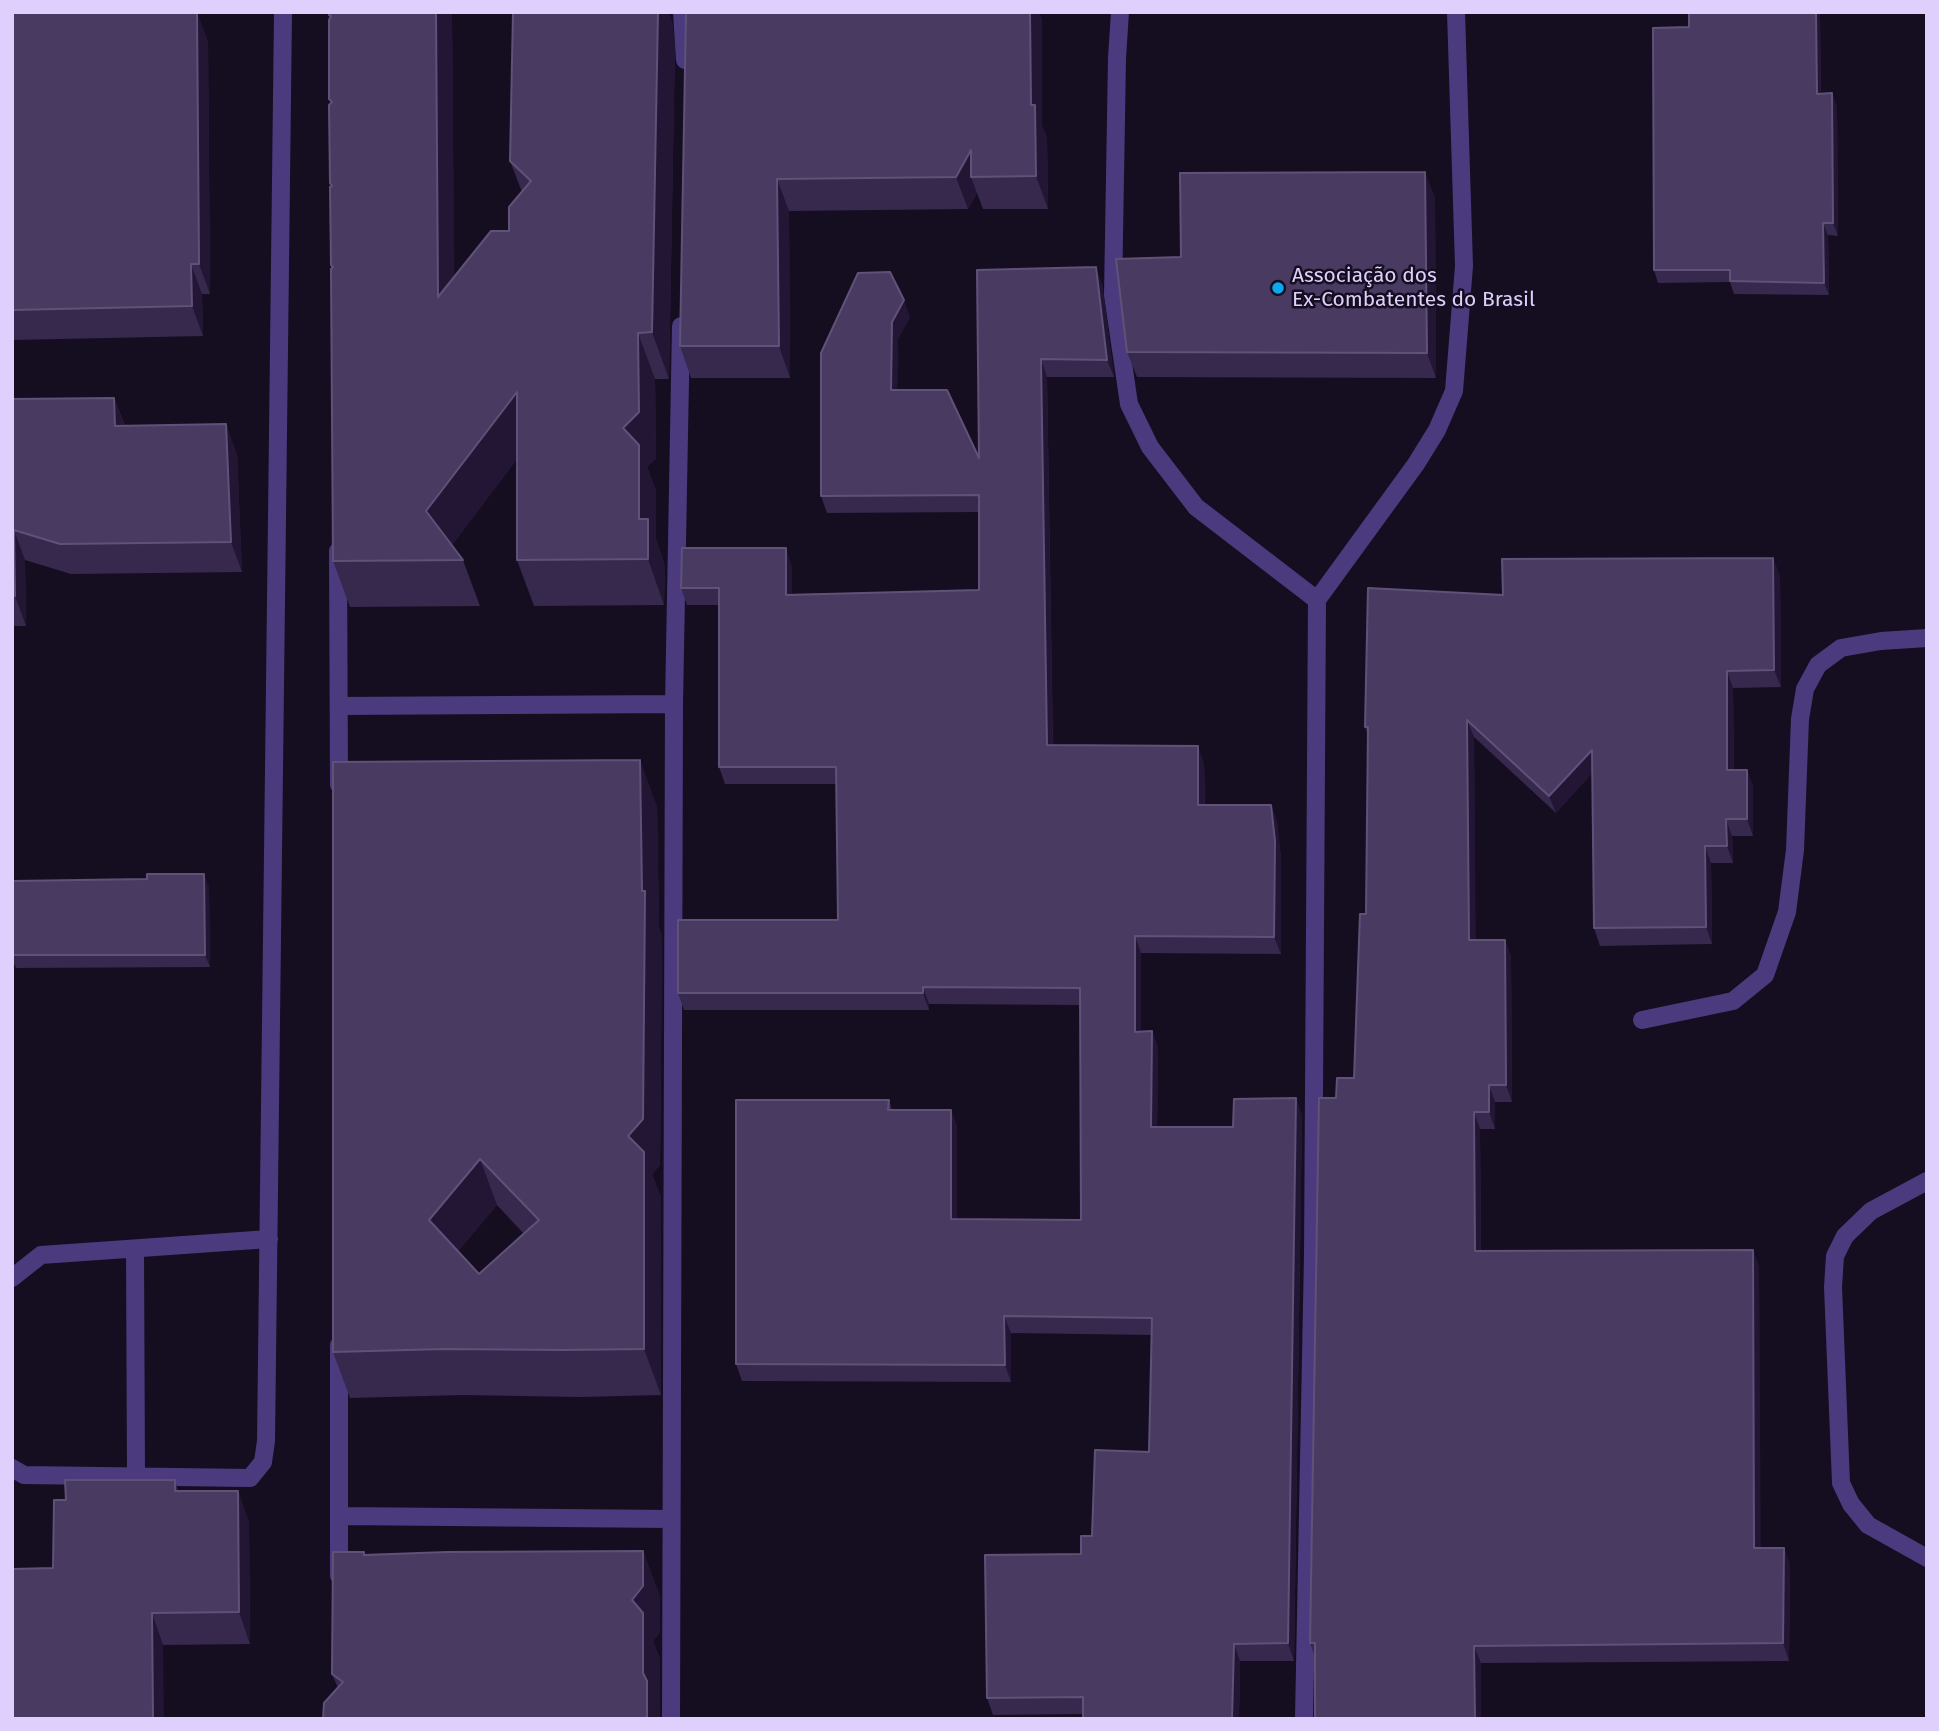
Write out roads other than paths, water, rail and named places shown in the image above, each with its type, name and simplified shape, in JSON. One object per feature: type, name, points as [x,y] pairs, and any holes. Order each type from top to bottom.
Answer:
[{"type":"street","points":[[12,1468],[24,1475],[250,1478],[263,1462],[266,1441],[283,12]]},
{"type":"street","points":[[682,12],[685,83]]},
{"type":"street","points":[[1120,12],[1114,295],[1129,404],[1150,447],[1196,508],[1317,600]]},
{"type":"street","points":[[1304,1719],[1313,1254],[1317,600],[1416,464],[1437,430],[1454,391],[1464,266],[1456,12]]},
{"type":"street","points":[[671,1719],[674,704],[681,304]]},
{"type":"street","points":[[338,540],[339,804]]},
{"type":"street","points":[[1642,1020],[1733,1001],[1765,975],[1787,912],[1796,850],[1800,719],[1805,690],[1818,665],[1841,648],[1881,641],[1927,638]]},
{"type":"street","points":[[339,706],[674,704]]},
{"type":"street","points":[[1927,1181],[1871,1211],[1845,1236],[1835,1256],[1833,1287],[1840,1483],[1851,1504],[1868,1525],[1927,1558]]},
{"type":"street","points":[[12,1278],[41,1255],[268,1239]]},
{"type":"street","points":[[135,1249],[136,1476]]},
{"type":"street","points":[[338,1597],[339,1334]]},
{"type":"street","points":[[339,1516],[671,1519]]},
{"type":"place","name":"Associação dos Ex-Combatentes do Brasil","points":[[1278,288]]}]
